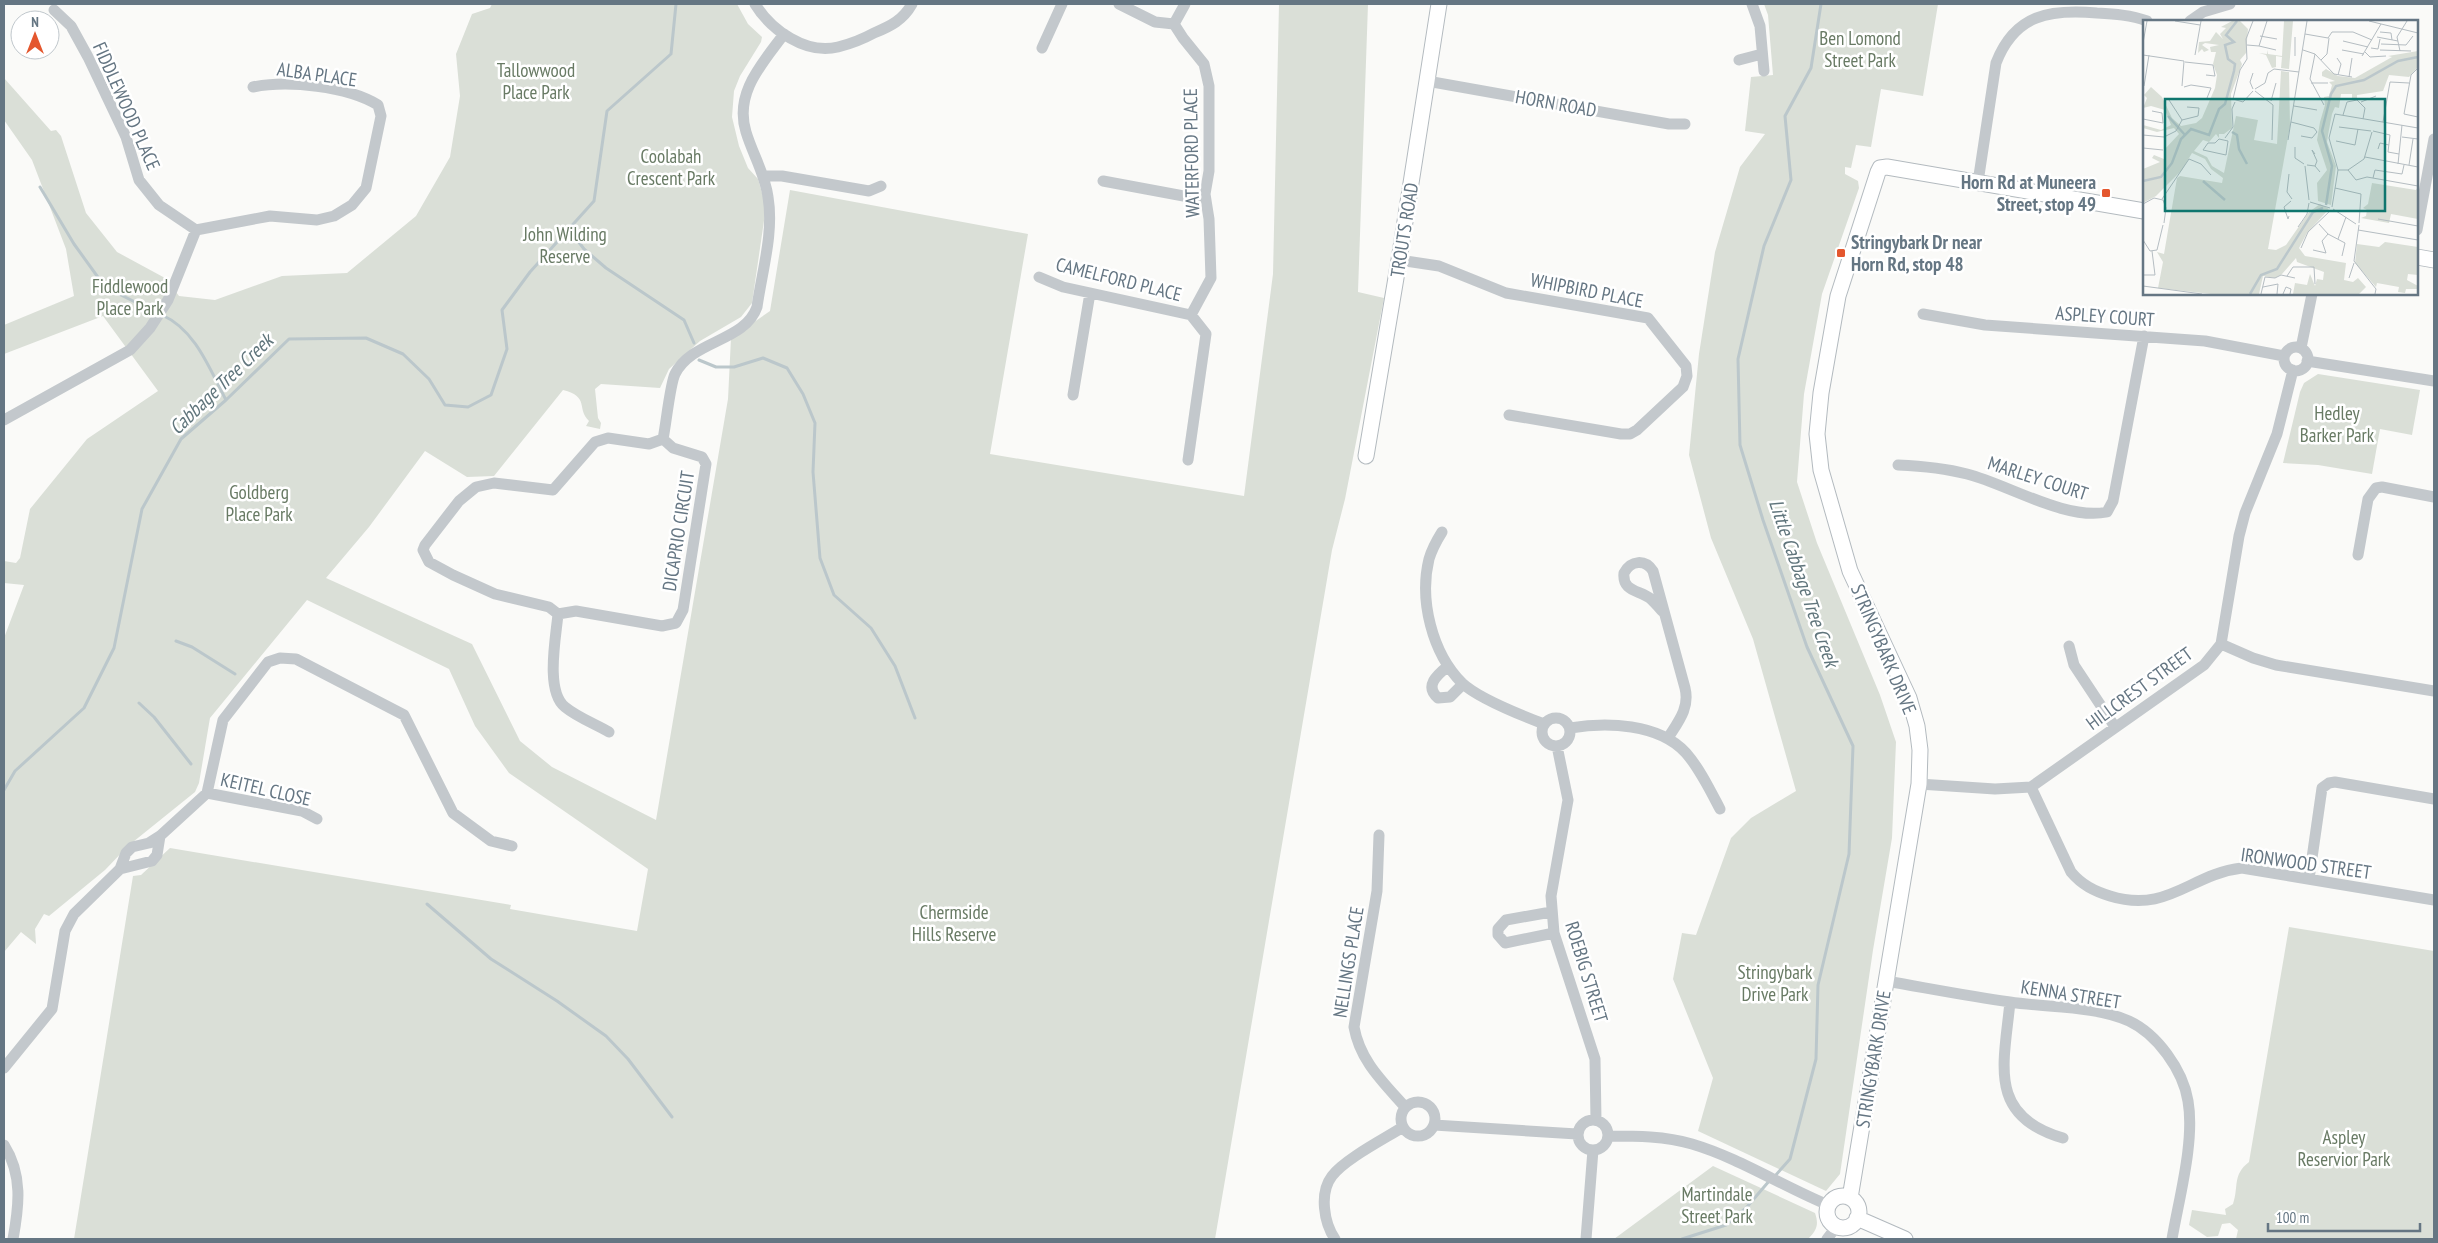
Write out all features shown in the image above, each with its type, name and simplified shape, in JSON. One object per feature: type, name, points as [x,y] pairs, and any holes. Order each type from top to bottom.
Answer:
[{"type":"street","points":[[755,4],[765,18],[784,34],[808,45],[838,47],[895,24],[906,14],[912,4]]},
{"type":"street","points":[[1042,48],[1062,4]]},
{"type":"street","points":[[1119,4],[1156,22],[1174,24],[1186,4]]},
{"type":"street","name":"TROUTS ROAD","points":[[1366,456],[1400,260],[1439,4]]},
{"type":"street","points":[[1752,4],[1760,26],[1764,72]]},
{"type":"street","points":[[2191,20],[2203,12],[2230,4]]},
{"type":"street","points":[[2143,211],[1978,182],[1996,63],[2003,46],[2012,34],[2032,19],[2047,14],[2063,12],[2128,15],[2144,20]]},
{"type":"street","name":"FIDDLEWOOD PLACE","points":[[60,16],[71,26],[88,57],[126,137],[139,180],[159,205],[196,230]]},
{"type":"street","name":"WATERFORD PLACE","points":[[1174,24],[1182,38],[1204,64],[1209,86],[1209,171],[1205,194],[1209,219],[1211,278],[1191,315]]},
{"type":"street","points":[[663,439],[675,374],[701,349],[743,326],[755,314],[770,220],[764,176],[746,131],[743,107],[750,80],[784,34]]},
{"type":"street","points":[[1739,60],[1762,54]]},
{"type":"street","name":"HORN ROAD","points":[[1427,81],[1669,124],[1685,124]]},
{"type":"street","name":"ALBA PLACE","points":[[196,230],[270,216],[317,220],[334,216],[352,205],[366,188],[381,116],[378,105],[368,99],[345,91],[274,83],[253,87]]},
{"type":"street","points":[[2418,225],[2434,139]]},
{"type":"street","name":"STRINGYBARK DRIVE","points":[[1857,1218],[1858,1209],[1850,1198],[1919,784],[1920,750],[1917,726],[1909,698],[1850,571],[1821,470],[1817,434],[1821,393],[1838,296],[1880,168],[1887,167],[1978,182]]},
{"type":"street","points":[[764,176],[782,176],[869,191],[881,186]]},
{"type":"street","points":[[1103,181],[1190,197],[1205,194]]},
{"type":"street","points":[[4,420],[130,350],[150,328],[168,300],[196,230]]},
{"type":"street","points":[[2418,257],[2434,260]]},
{"type":"street","name":"WHIPBIRD PLACE","points":[[1400,260],[1439,266],[1506,293],[1648,318],[1686,366],[1687,376],[1683,387],[1637,430],[1630,434],[1509,415]]},
{"type":"street","name":"CAMELFORD PLACE","points":[[1039,277],[1063,287],[1191,315]]},
{"type":"street","points":[[1073,395],[1090,293]]},
{"type":"street","points":[[2301,348],[2306,332],[2312,295]]},
{"type":"street","name":"ASPLEY COURT","points":[[1923,314],[1985,325],[2204,341],[2284,356]]},
{"type":"street","points":[[1188,460],[1206,334],[1191,315]]},
{"type":"street","name":"MARLEY COURT","points":[[1898,465],[1937,467],[1968,474],[2050,504],[2086,513],[2107,512],[2113,501],[2144,336]]},
{"type":"street","points":[[2290,348],[2301,348],[2306,353],[2307,361],[2304,367],[2293,370],[2285,363],[2284,356],[2290,348]]},
{"type":"street","points":[[2307,361],[2434,381]]},
{"type":"street","name":"HILLCREST STREET","points":[[2031,787],[2204,665],[2221,644],[2239,536],[2245,513],[2277,434],[2293,370]]},
{"type":"street","name":"DICAPRIO CIRCUIT","points":[[601,439],[649,444],[663,439],[673,448],[702,457],[706,464],[702,496],[681,617],[676,623],[662,626],[576,611],[558,614],[549,607],[495,594],[438,568],[429,562],[425,556],[425,545],[460,501],[476,487],[494,483],[552,490],[588,449],[601,439]]},
{"type":"street","points":[[2358,555],[2368,499],[2376,488],[2434,496]]},
{"type":"street","points":[[1442,532],[1429,560],[1427,592],[1434,639],[1448,666],[1463,684],[1522,716],[1544,724]]},
{"type":"street","points":[[1662,611],[1687,697],[1685,711],[1668,738]]},
{"type":"street","points":[[558,614],[553,670],[556,691],[564,706],[609,732]]},
{"type":"street","points":[[2221,644],[2253,658],[2276,665],[2434,691]]},
{"type":"street","points":[[2070,646],[2074,665],[2116,727]]},
{"type":"street","points":[[120,869],[122,858],[132,847],[149,843],[160,836],[208,793],[223,720],[268,662],[286,657],[296,659],[404,715],[452,813],[491,841],[512,846]]},
{"type":"street","points":[[1448,666],[1433,682],[1431,687],[1434,695],[1438,698],[1450,697],[1463,684]]},
{"type":"street","points":[[1551,718],[1560,718],[1570,728],[1568,738],[1557,746],[1549,744],[1543,739],[1541,731],[1544,724],[1551,718]]},
{"type":"street","points":[[1570,728],[1613,725],[1638,729],[1668,738],[1685,751],[1720,809]]},
{"type":"street","name":"ROEBIG STREET","points":[[1557,746],[1568,800],[1551,896],[1551,912],[1554,933],[1595,1059],[1596,1120]]},
{"type":"street","points":[[2308,879],[2324,785],[2335,782],[2434,799]]},
{"type":"street","points":[[1919,784],[1995,789],[2031,787]]},
{"type":"street","name":"IRONWOOD STREET","points":[[2031,787],[2071,872],[2079,881],[2092,890],[2108,896],[2134,901],[2151,901],[2166,897],[2216,873],[2242,868],[2434,900]]},
{"type":"street","name":"KEITEL CLOSE","points":[[208,793],[302,811],[317,819]]},
{"type":"street","name":"NELLINGS PLACE","points":[[1379,835],[1377,891],[1354,1027],[1357,1043],[1371,1070],[1405,1107]]},
{"type":"street","points":[[4,1068],[52,1009],[65,930],[74,914],[120,869],[152,861],[157,855],[160,836]]},
{"type":"street","points":[[1551,912],[1506,920],[1498,928],[1498,935],[1506,943],[1554,933]]},
{"type":"street","name":"KENNA STREET","points":[[1886,981],[2010,1002],[2095,1012],[2119,1017],[2141,1028],[2168,1057],[2182,1083],[2188,1100],[2190,1135],[2172,1239]]},
{"type":"street","points":[[2010,1002],[2003,1068],[2006,1092],[2012,1104],[2030,1124],[2042,1132],[2063,1138]]},
{"type":"street","points":[[1414,1102],[1429,1106],[1435,1115],[1434,1125],[1431,1130],[1421,1135],[1410,1134],[1403,1127],[1401,1116],[1405,1107],[1414,1102]]},
{"type":"street","points":[[1596,1120],[1606,1127],[1608,1136],[1605,1144],[1593,1150],[1582,1146],[1577,1134],[1581,1125],[1585,1122],[1596,1120]]},
{"type":"street","points":[[1434,1125],[1577,1134]]},
{"type":"street","points":[[1335,1239],[1326,1219],[1326,1197],[1331,1177],[1348,1163],[1403,1127]]},
{"type":"street","points":[[1608,1136],[1660,1138],[1691,1144],[1828,1205]]},
{"type":"street","points":[[4,1145],[14,1165],[20,1201],[13,1239]]},
{"type":"street","points":[[1586,1239],[1593,1150]]},
{"type":"street","points":[[1850,1198],[1846,1196],[1836,1198],[1828,1205],[1827,1215],[1837,1226],[1846,1227],[1857,1218],[1905,1239]]},
{"type":"street","points":[[1827,1239],[1837,1226]]},
{"type":"green space","name":"Chermside Hills Reserve","points":[[492,4],[737,4],[748,24],[762,37],[761,42],[740,76],[734,91],[732,117],[739,146],[748,168],[758,179],[766,207],[752,303],[741,317],[700,341],[669,369],[660,388],[601,384],[595,389],[598,418],[601,423],[600,429],[586,426],[589,421],[583,412],[580,399],[563,390],[494,476],[467,477],[425,451],[369,527],[326,578],[472,644],[520,741],[552,767],[656,820],[728,399],[731,338],[770,311],[790,190],[1028,234],[990,454],[1244,496],[1273,274],[1279,4],[1368,4],[1358,292],[1384,298],[1345,499],[1332,550],[1215,1239],[74,1239],[133,876],[141,875],[170,848],[511,905],[510,909],[637,931],[648,869],[509,773],[475,726],[449,669],[307,600],[210,718],[199,783],[195,792],[128,846],[105,870],[49,916],[44,914],[35,929],[36,944],[21,932],[4,952],[4,638],[24,585],[4,583],[4,561],[16,563],[20,558],[30,509],[87,439],[158,391],[103,316],[4,354],[4,325],[74,296],[66,249],[32,160],[4,120],[4,78],[51,131],[56,130],[61,136],[86,213],[117,252],[165,278],[179,296],[215,300],[282,276],[347,273],[416,216],[450,157],[460,96],[456,54],[472,14],[490,8]]},
{"type":"green space","name":"Stringybark Drive Park","points":[[1764,4],[1938,4],[1923,96],[1881,89],[1871,147],[1856,145],[1851,168],[1845,167],[1845,174],[1858,181],[1859,188],[1822,294],[1804,394],[1797,482],[1817,543],[1880,695],[1896,742],[1892,838],[1873,950],[1840,1174],[1826,1191],[1698,1131],[1713,1078],[1673,979],[1682,933],[1696,935],[1731,838],[1751,818],[1796,791],[1753,639],[1711,538],[1689,455],[1699,354],[1715,252],[1740,167],[1765,134],[1745,131],[1751,77],[1773,75],[1768,15]]},
{"type":"green space","name":"Hedley Barker Park","points":[[2318,374],[2420,390],[2412,435],[2380,429],[2372,474],[2318,465],[2283,463],[2300,392],[2304,383]]},
{"type":"green space","name":"Aspley Reservior Park","points":[[2289,927],[2434,951],[2434,1239],[2236,1239],[2238,1230],[2230,1223],[2222,1224],[2218,1236],[2207,1237],[2189,1225],[2192,1210],[2226,1215],[2225,1209],[2233,1204],[2235,1198],[2240,1172],[2249,1162]]},
{"type":"green space","name":"Martindale Street Park","points":[[1713,1166],[1815,1213],[1817,1224],[1813,1233],[1808,1239],[1614,1239]]},
{"type":"waterway","name":"Cabbage Tree Creek","points":[[4,790],[15,771],[84,708],[114,648],[142,509],[181,439],[226,400],[289,339],[366,338],[403,354],[429,379],[445,405],[468,407],[491,395],[507,349],[502,310],[530,272],[594,201],[607,111],[671,54],[676,4]]},
{"type":"waterway","name":"Little Cabbage Tree Creek","points":[[1775,1176],[1790,1159],[1816,1059],[1818,985],[1849,854],[1853,746],[1807,647],[1763,520],[1740,445],[1738,359],[1764,246],[1791,180],[1785,116],[1811,68],[1821,4]]},
{"type":"waterway","points":[[40,187],[74,244],[105,287],[157,313]]},
{"type":"waterway","points":[[569,229],[584,249],[606,268],[684,320],[694,343]]},
{"type":"waterway","points":[[162,315],[184,330],[193,341],[208,364],[226,400]]},
{"type":"waterway","points":[[699,360],[716,367],[734,367],[763,358],[787,368],[803,394],[815,423],[813,472],[820,558],[834,595],[871,628],[895,666],[915,718]]},
{"type":"waterway","points":[[176,641],[192,647],[235,674]]},
{"type":"waterway","points":[[139,703],[154,717],[191,764]]},
{"type":"waterway","points":[[427,904],[491,959],[557,1001],[606,1036],[628,1059],[672,1117]]},
{"type":"waterway","name":"Little Cabbage Tree Creek","points":[[1682,1239],[1726,1225],[1746,1208],[1770,1180]]},
{"type":"place","name":"Horn Rd at Muneera Street, stop 49","points":[[2106,193]]},
{"type":"place","name":"Stringybark Dr near Horn Rd, stop 48","points":[[1841,253]]},
{"type":"park label","name":"Ben Lomond Street Park","points":[[1860,49]]},
{"type":"park label","name":"Tallowwood Place Park","points":[[536,81]]},
{"type":"park label","name":"Coolabah Crescent Park","points":[[671,167]]},
{"type":"park label","name":"John Wilding Reserve","points":[[565,245]]},
{"type":"park label","name":"Fiddlewood Place Park","points":[[130,297]]},
{"type":"park label","name":"Goldberg Place Park","points":[[259,503]]}]
